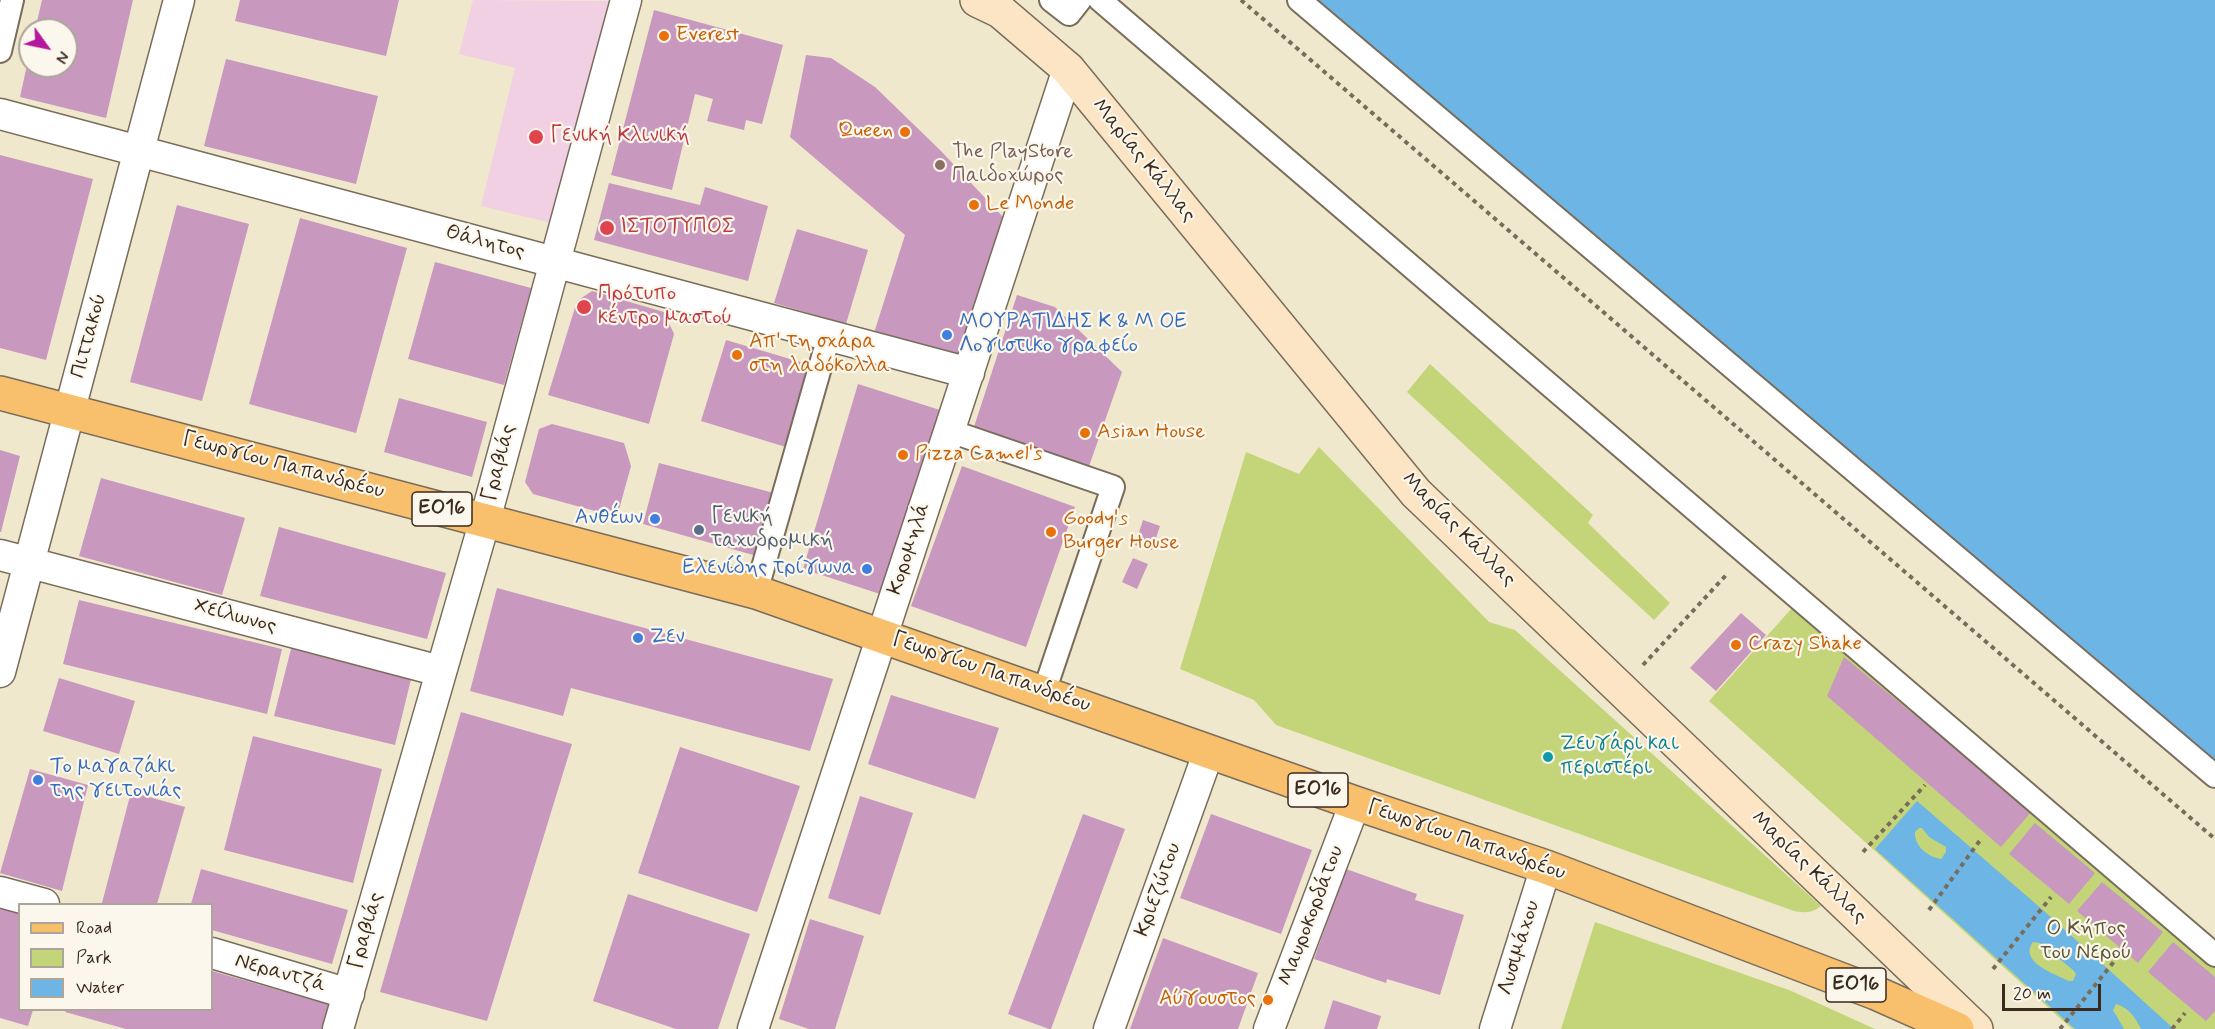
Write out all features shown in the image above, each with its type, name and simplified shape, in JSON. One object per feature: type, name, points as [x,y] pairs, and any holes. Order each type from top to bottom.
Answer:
[{"type":"main road","name":"Μαρίας Κάλλας","points":[[995,4],[1068,69],[1416,493],[1976,1029]]},
{"type":"main road","name":"Γεωργίου Παπανδρέου","points":[[0,393],[756,592],[1355,803],[1546,867],[1876,993],[1957,1029]]},
{"type":"street","points":[[0,51],[12,0]]},
{"type":"street","name":"Πιττακού","points":[[0,672],[179,0]]},
{"type":"street","name":"Γραβιάς","points":[[339,1029],[485,520],[626,0]]},
{"type":"street","points":[[1051,0],[1069,14],[1080,0]]},
{"type":"street","points":[[1100,0],[2215,955]]},
{"type":"street","points":[[1299,0],[2215,776]]},
{"type":"street","name":"Κορομηλά","points":[[753,1029],[1068,69]]},
{"type":"street","name":"Θάλητος","points":[[0,114],[969,373]]},
{"type":"street","points":[[756,592],[830,336]]},
{"type":"street","points":[[950,431],[1113,488],[1044,692]]},
{"type":"street","name":"Χείλωνος","points":[[0,555],[440,671]]},
{"type":"street","name":"Κριεζώτου","points":[[1109,1029],[1209,751]]},
{"type":"street","name":"Μαυροκορδάτου","points":[[1269,1029],[1355,803]]},
{"type":"street","name":"Λυσιμάχου","points":[[1495,1029],[1546,867]]},
{"type":"street","points":[[0,891],[41,903]]},
{"type":"street","name":"Νεραντζά","points":[[213,953],[349,994]]},
{"type":"path","points":[[1241,0],[2215,839]]},
{"type":"path","points":[[1621,688],[1747,553]]},
{"type":"path","points":[[1863,852],[1925,785]]},
{"type":"path","points":[[1929,910],[1981,839]]},
{"type":"path","points":[[1993,969],[2051,897]]},
{"type":"path","points":[[2060,1029],[2116,958]]},
{"type":"path","points":[[2172,1029],[2185,1013]]},
{"type":"shaded area","name":"Γενική Κλινική","points":[[473,0],[609,1],[551,223],[481,206],[515,68],[459,54]]},
{"type":"green space","points":[[1430,364],[1593,515],[1588,523],[1670,603],[1654,620],[1407,392]]},
{"type":"green space","points":[[1319,447],[1489,622],[1515,630],[1821,906],[1808,912],[1794,911],[1276,725],[1254,700],[1180,669],[1246,452],[1299,474]]},
{"type":"green space","name":"Ο Κήπος του Νερού","points":[[1800,599],[2215,955],[2215,1029],[2072,1029],[1709,701]]},
{"type":"green space","points":[[1595,922],[1789,990],[1875,1029],[1561,1029]]},
{"type":"water","points":[[1317,0],[2215,0],[2215,770]]},
{"type":"water","points":[[1917,801],[2044,911],[2174,1029],[2141,1029],[2131,1014],[2116,1004],[2113,1010],[2124,1029],[2075,1029],[1875,849]],"holes":[[[1919,828],[1946,847],[1946,852],[1941,859],[1931,856],[1919,846],[1915,837],[1915,832]],[[2033,942],[2040,943],[2073,970],[2076,974],[2073,981],[2048,971],[2034,961],[2030,956]]]},
{"type":"building","points":[[42,0],[133,0],[106,118],[20,97],[24,78],[78,78],[78,18],[38,18]]},
{"type":"building","points":[[240,0],[399,0],[386,56],[235,21]]},
{"type":"building","points":[[654,10],[783,45],[762,124],[746,120],[744,130],[707,121],[713,99],[695,94],[672,190],[611,175]]},
{"type":"building","points":[[806,55],[831,58],[875,87],[940,150],[1003,217],[957,359],[874,333],[905,235],[790,137]]},
{"type":"building","points":[[226,59],[378,96],[356,184],[204,146]]},
{"type":"building","points":[[0,155],[93,179],[46,360],[0,348]]},
{"type":"building","points":[[609,183],[700,205],[705,187],[768,206],[748,281],[594,240]]},
{"type":"building","points":[[177,205],[249,224],[202,401],[130,382]]},
{"type":"building","points":[[300,218],[407,248],[356,433],[249,404]]},
{"type":"building","points":[[797,229],[868,250],[846,324],[774,303]]},
{"type":"building","points":[[435,262],[531,288],[504,385],[408,359]]},
{"type":"building","points":[[592,291],[664,312],[674,334],[649,424],[548,395],[577,301]]},
{"type":"building","points":[[1017,295],[1055,307],[1122,372],[1087,472],[972,433]]},
{"type":"building","points":[[726,340],[814,366],[789,448],[701,421]]},
{"type":"building","points":[[858,384],[940,410],[880,594],[803,569]]},
{"type":"building","points":[[399,398],[487,422],[472,477],[384,452]]},
{"type":"building","points":[[552,424],[624,443],[631,466],[617,517],[533,494],[525,482],[539,429]]},
{"type":"building","points":[[0,450],[20,456],[1,532],[0,532]]},
{"type":"building","points":[[659,463],[774,493],[757,556],[643,524]]},
{"type":"building","points":[[962,466],[1075,507],[1026,647],[911,606]]},
{"type":"building","points":[[101,478],[245,518],[222,595],[79,556]]},
{"type":"building","points":[[1143,520],[1160,526],[1152,550],[1135,545]]},
{"type":"building","points":[[279,527],[446,573],[427,639],[260,596]]},
{"type":"building","points":[[1133,558],[1148,564],[1137,589],[1122,582]]},
{"type":"building","points":[[497,588],[833,679],[810,751],[571,688],[563,716],[470,691]]},
{"type":"building","points":[[79,600],[282,649],[267,714],[63,664]]},
{"type":"building","points":[[1741,613],[1766,635],[1716,691],[1690,668]]},
{"type":"building","points":[[292,645],[412,675],[395,745],[274,716]]},
{"type":"building","points":[[1844,657],[2032,811],[2001,847],[1827,696]]},
{"type":"building","points":[[59,678],[135,701],[119,754],[43,731]]},
{"type":"building","points":[[891,695],[999,728],[975,799],[868,764]]},
{"type":"building","points":[[461,712],[572,744],[487,1021],[380,992]]},
{"type":"building","points":[[253,736],[382,769],[353,883],[224,850]]},
{"type":"building","points":[[680,747],[800,786],[757,912],[638,873]]},
{"type":"building","points":[[30,769],[88,785],[62,891],[0,873]]},
{"type":"building","points":[[131,792],[185,807],[157,903],[102,903]]},
{"type":"building","points":[[860,796],[913,813],[880,915],[828,898]]},
{"type":"building","points":[[1083,814],[1125,829],[1051,1029],[1049,1029],[1008,1014]]},
{"type":"building","points":[[1211,814],[1312,850],[1281,934],[1180,898]]},
{"type":"building","points":[[2035,823],[2095,873],[2069,904],[2009,854]]},
{"type":"building","points":[[201,869],[348,910],[332,964],[213,930],[213,903],[191,903]]},
{"type":"building","points":[[1346,869],[1417,894],[1415,900],[1464,915],[1440,995],[1387,979],[1386,983],[1314,959]]},
{"type":"building","points":[[2102,882],[2163,932],[2138,963],[2077,911]]},
{"type":"building","points":[[628,894],[750,934],[718,1029],[676,1029],[593,1001]]},
{"type":"building","points":[[0,902],[18,906],[18,1011],[33,1011],[28,1026],[0,1018]]},
{"type":"building","points":[[810,919],[864,936],[835,1029],[809,1029],[779,1019]]},
{"type":"building","points":[[1163,938],[1258,973],[1238,1029],[1130,1029]]},
{"type":"building","points":[[2173,942],[2215,977],[2215,1011],[2206,1021],[2148,972]]},
{"type":"building","points":[[213,971],[334,1006],[327,1029],[126,1029],[65,1012],[213,1011]]},
{"type":"building","points":[[1333,1000],[1381,1016],[1377,1029],[1324,1029]]},
{"type":"place","name":"Everest","points":[[664,36]]},
{"type":"place","name":"Queen","points":[[905,132]]},
{"type":"place","name":"Γενική Κλινική","points":[[536,137]]},
{"type":"place","name":"The PlayStore Παιδοχώρος","points":[[940,165]]},
{"type":"place","name":"Le Monde","points":[[974,205]]},
{"type":"place","name":"ΙΣΤΟΤΥΠΟΣ","points":[[607,228]]},
{"type":"place","name":"Πρότυπο κέντρο μαστού","points":[[584,307]]},
{"type":"place","name":"ΜΟΥΡΑΤΙΔΗΣ Κ & Μ ΟΕ Λογιστικο γραφείο","points":[[947,335]]},
{"type":"place","name":"Απ' τη σχάρα στη λαδόκολλα","points":[[737,355]]},
{"type":"place","name":"Asian House","points":[[1085,433]]},
{"type":"place","name":"Pizza Camel's","points":[[903,455]]},
{"type":"place","name":"Ανθέων","points":[[655,519]]},
{"type":"place","name":"Γενική ταχυδρομική","points":[[699,530]]},
{"type":"place","name":"Goody's Burger House","points":[[1051,532]]},
{"type":"place","name":"Ελενίδης τρίγωνα","points":[[867,569]]},
{"type":"place","name":"Ζεν","points":[[638,638]]},
{"type":"place","name":"Crazy Shake","points":[[1736,645]]},
{"type":"place","name":"Ζευγάρι και περιστέρι","points":[[1548,757]]},
{"type":"place","name":"Το μαγαζάκι της γειτονιάς","points":[[38,780]]},
{"type":"place","name":"Αύγουστος","points":[[1268,1000]]}]
